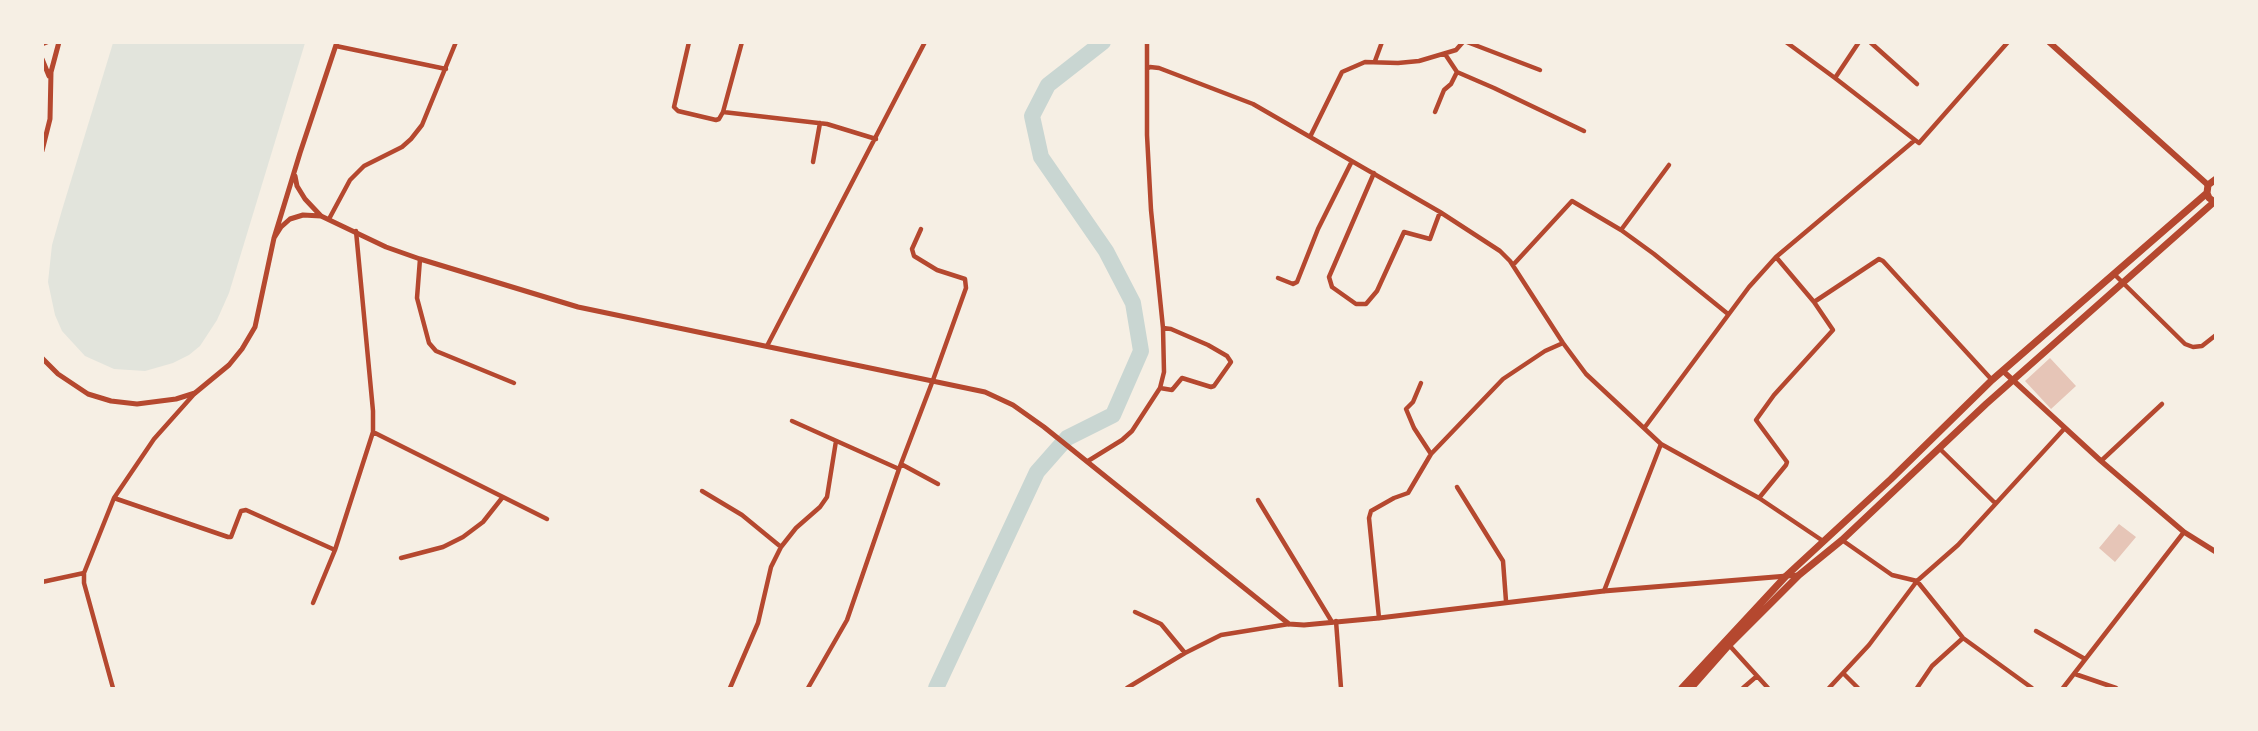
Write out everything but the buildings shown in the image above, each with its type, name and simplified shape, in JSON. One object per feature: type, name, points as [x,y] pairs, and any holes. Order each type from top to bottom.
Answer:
[{"type":"highway","points":[[1682,688],[1786,576],[1891,479],[1992,380],[2114,274],[2208,189],[2216,179]]},
{"type":"highway","points":[[1691,688],[1729,645],[1799,575],[1842,540],[2012,382],[2122,283],[2215,203],[2208,189]]},
{"type":"highway","points":[[1891,479],[1898,487]]},
{"type":"main road","points":[[2049,42],[2208,189]]},
{"type":"main road","points":[[2003,371],[2012,382],[2101,462],[2184,532],[2216,552]]},
{"type":"street","points":[[42,44],[47,42]]},
{"type":"street","points":[[42,152],[50,119],[51,72],[59,42]]},
{"type":"street","points":[[329,219],[350,180],[364,166],[402,147],[422,125],[456,42]]},
{"type":"street","points":[[688,42],[674,104],[675,110],[716,120],[720,119],[723,112],[742,42]]},
{"type":"street","points":[[767,346],[925,42]]},
{"type":"street","points":[[1086,459],[1122,440],[1132,431],[1164,389],[1167,328],[1151,210],[1147,135],[1147,42]]},
{"type":"street","points":[[1375,61],[1382,42]]},
{"type":"street","points":[[1310,137],[1342,72],[1365,62],[1398,63],[1419,61],[1456,50],[1463,42]]},
{"type":"street","points":[[1467,42],[1540,70]]},
{"type":"street","points":[[1786,42],[1919,143],[2008,42]]},
{"type":"street","points":[[1835,78],[1859,42]]},
{"type":"street","points":[[1870,42],[1918,84]]},
{"type":"street","points":[[113,688],[84,584],[84,573],[114,498],[154,439],[195,393],[229,365],[252,335],[257,320],[274,238],[337,44],[446,69]]},
{"type":"street","points":[[1445,54],[1457,72],[1584,131]]},
{"type":"street","points":[[42,60],[48,72],[50,89]]},
{"type":"street","points":[[1148,68],[1159,68],[1244,100],[1440,212],[1500,251],[1513,266],[1563,343],[1597,385],[1660,444],[1760,498],[1823,541]]},
{"type":"street","points":[[1435,112],[1444,90],[1451,84],[1457,72]]},
{"type":"street","points":[[723,112],[820,123],[876,139]]},
{"type":"street","points":[[814,162],[820,123]]},
{"type":"street","points":[[1645,428],[1728,314],[1776,257],[1915,140]]},
{"type":"street","points":[[1278,278],[1293,284],[1297,282],[1318,230],[1352,161]]},
{"type":"street","points":[[1621,230],[1669,165]]},
{"type":"street","points":[[295,172],[301,192],[309,205],[321,216]]},
{"type":"street","points":[[1374,174],[1330,274],[1329,281],[1332,287],[1356,304],[1366,304],[1380,287],[1404,232],[1430,239],[1440,212]]},
{"type":"street","points":[[1513,266],[1572,201],[1621,230],[1728,314]]},
{"type":"street","points":[[274,238],[281,227],[290,219],[303,215],[321,216],[356,231],[386,247],[578,307],[985,392],[1013,405],[1086,459],[1289,624]]},
{"type":"street","points":[[808,688],[847,620],[966,282],[962,278],[929,266],[914,256],[912,249],[921,229]]},
{"type":"street","points":[[313,603],[335,550],[373,432],[373,411],[356,231]]},
{"type":"street","points":[[1760,498],[1786,466],[1787,462],[1756,420],[1774,395],[1833,330],[1814,302],[1776,257]]},
{"type":"street","points":[[420,258],[417,298],[428,343],[436,351],[514,383]]},
{"type":"street","points":[[1814,302],[1878,259],[1992,380]]},
{"type":"street","points":[[2114,274],[2185,344],[2193,348],[2202,346],[2216,335]]},
{"type":"street","points":[[1164,389],[1173,390],[1182,378],[1211,387],[1214,386],[1231,362],[1227,356],[1208,345],[1167,328]]},
{"type":"street","points":[[1379,618],[1368,518],[1371,511],[1394,498],[1408,493],[1431,454],[1503,379],[1545,351],[1563,343]]},
{"type":"street","points":[[42,358],[58,374],[78,388],[111,401],[151,403],[176,399],[195,393]]},
{"type":"street","points":[[1421,383],[1413,402],[1406,409],[1414,428],[1431,454]]},
{"type":"street","points":[[2101,462],[2162,404]]},
{"type":"street","points":[[792,421],[938,484]]},
{"type":"street","points":[[1828,688],[1869,645],[1917,581],[1958,544],[2064,429]]},
{"type":"street","points":[[373,432],[547,519]]},
{"type":"street","points":[[730,688],[758,623],[771,567],[781,547],[796,528],[827,498],[836,441]]},
{"type":"street","points":[[1604,591],[1660,444]]},
{"type":"street","points":[[1940,449],[1995,503]]},
{"type":"street","points":[[1456,487],[1503,561],[1506,601]]},
{"type":"street","points":[[702,491],[742,515],[781,547]]},
{"type":"street","points":[[114,498],[228,538],[231,537],[240,512],[246,510],[335,550]]},
{"type":"street","points":[[401,558],[443,547],[463,537],[483,522],[502,498]]},
{"type":"street","points":[[1258,500],[1334,622],[1341,688]]},
{"type":"street","points":[[2063,688],[2184,532]]},
{"type":"street","points":[[1842,540],[1892,575],[1917,581],[1963,638],[2032,688]]},
{"type":"street","points":[[42,582],[84,573]]},
{"type":"street","points":[[1126,688],[1185,653],[1220,635],[1289,624],[1304,625],[1379,618],[1506,601],[1799,575]]},
{"type":"street","points":[[1135,612],[1161,624],[1185,653]]},
{"type":"street","points":[[2036,631],[2085,659]]},
{"type":"street","points":[[1917,688],[1932,666],[1963,638]]},
{"type":"street","points":[[1729,645],[1768,688]]},
{"type":"street","points":[[1843,673],[1858,688]]},
{"type":"street","points":[[2075,674],[2116,688]]},
{"type":"street","points":[[1743,688],[1757,676]]},
{"type":"shaded area","points":[[113,43],[305,43],[229,293],[217,320],[200,346],[189,355],[173,363],[145,371],[114,369],[85,356],[62,331],[55,315],[48,282],[52,245]]},
{"type":"waterway","points":[[936,688],[1037,472],[1067,438],[1113,415],[1141,351],[1133,303],[1106,251],[1041,157],[1032,116],[1048,85],[1103,42]]}]
